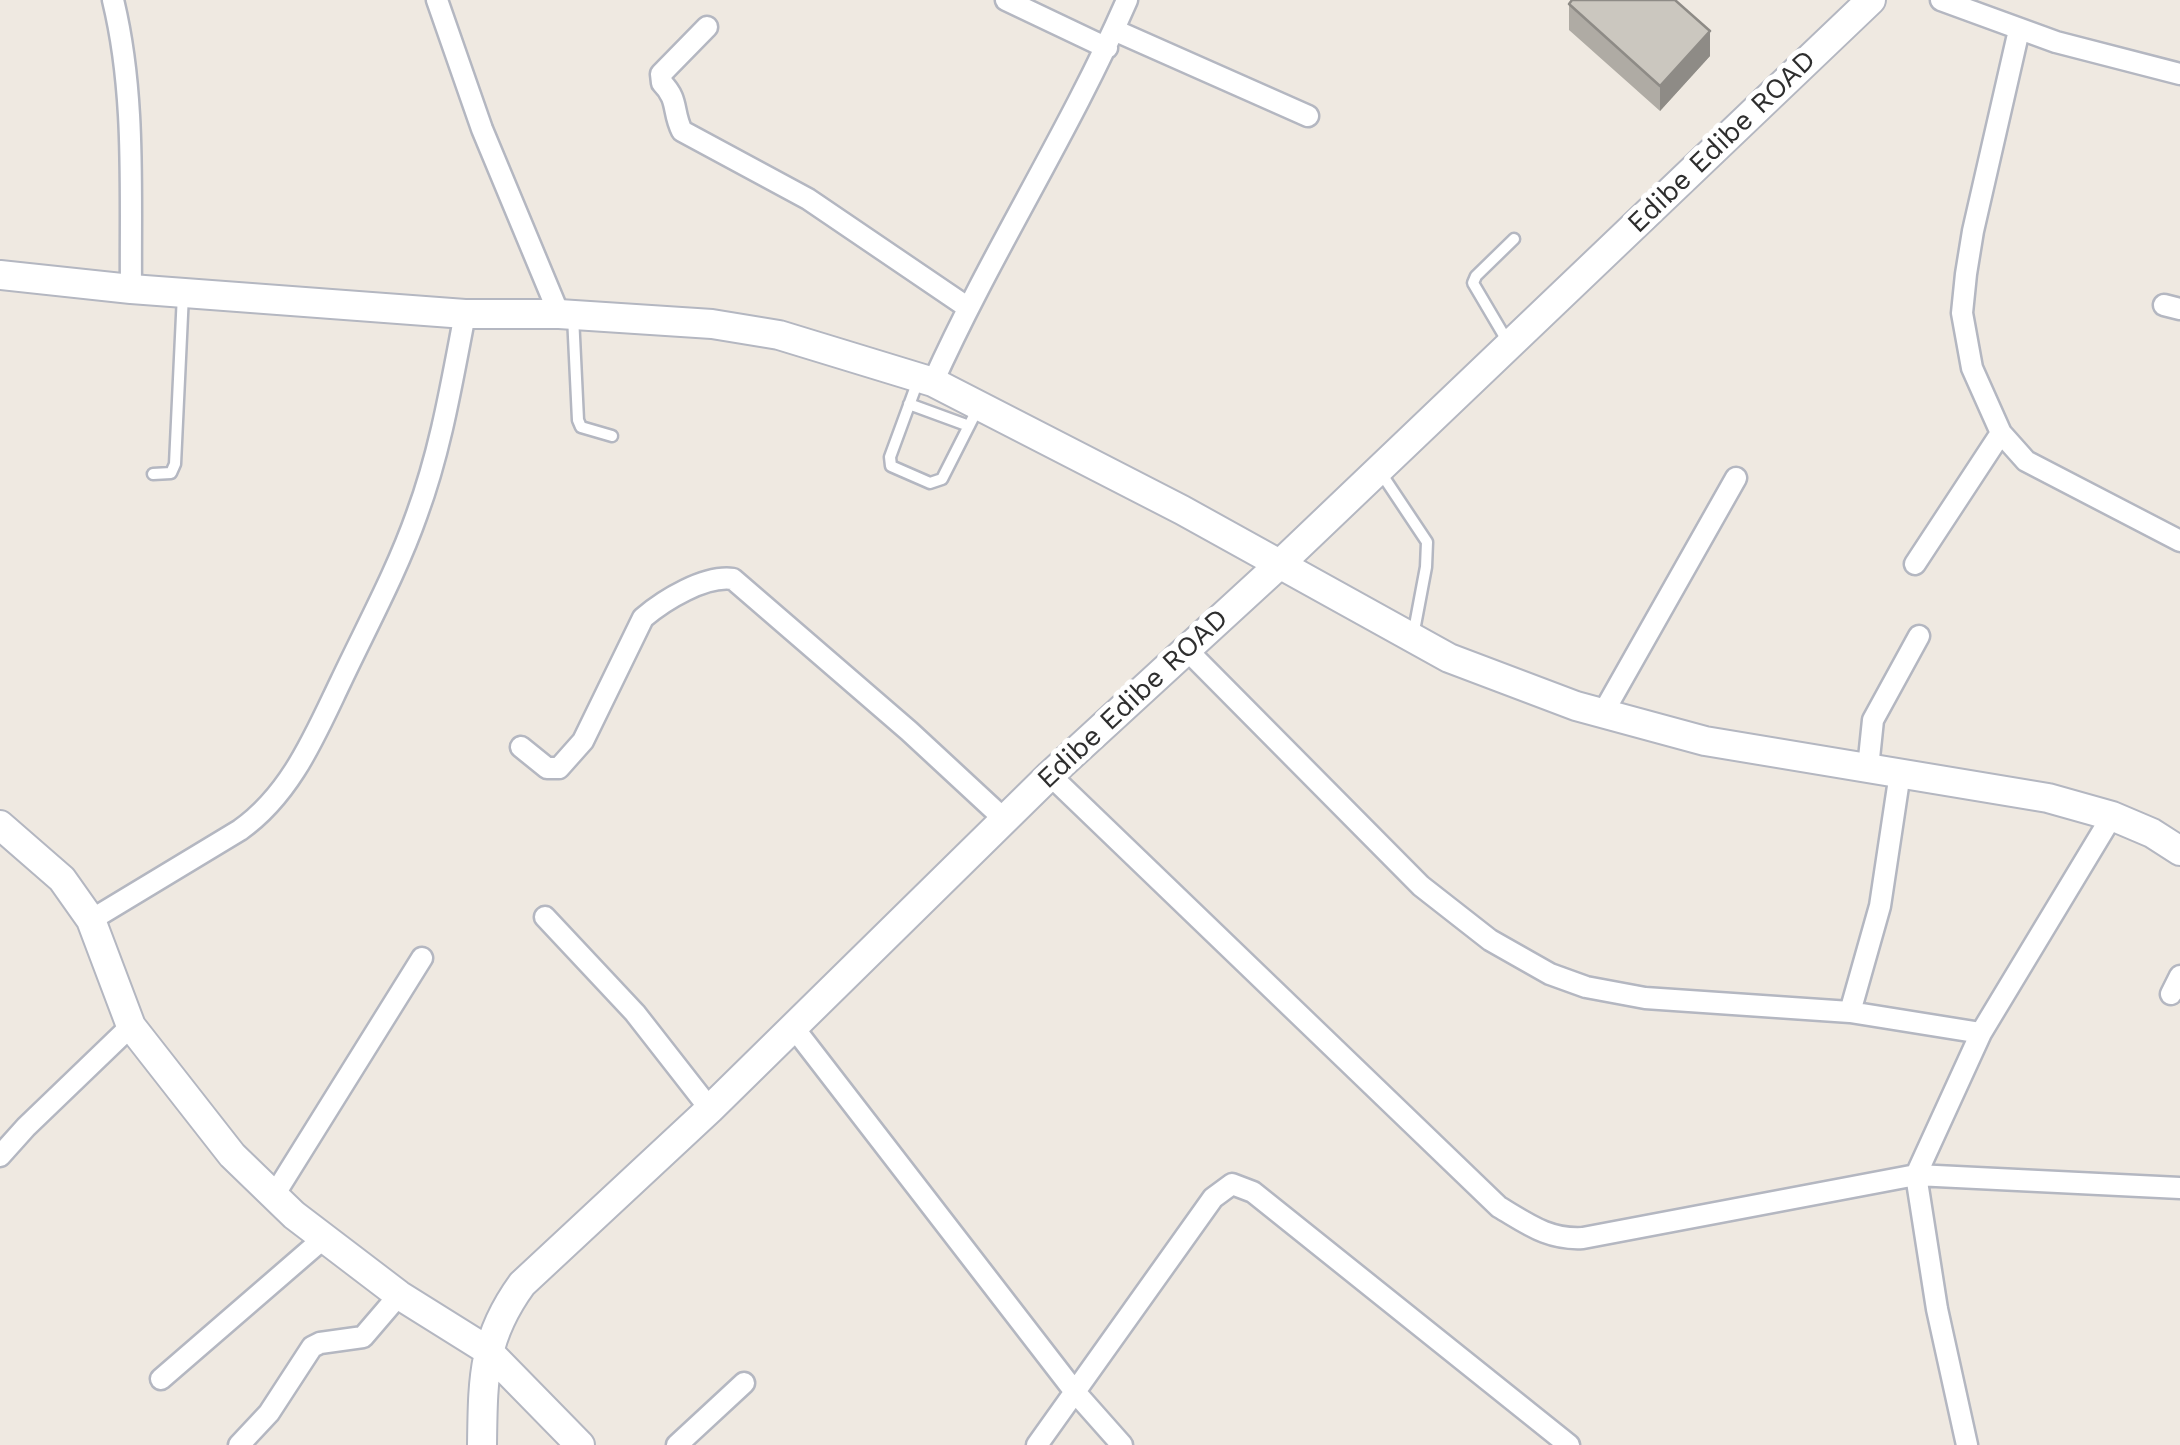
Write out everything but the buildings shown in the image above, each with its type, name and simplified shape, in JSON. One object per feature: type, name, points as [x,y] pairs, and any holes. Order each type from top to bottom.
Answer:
[{"type":"street","points":[[113,0],[124,45],[131,289]]},
{"type":"street","points":[[437,0],[482,129],[566,315]]},
{"type":"street","points":[[1006,0],[1308,116]]},
{"type":"street","points":[[926,380],[1014,226],[1127,0]]},
{"type":"street","name":"Edibe Edibe ROAD","points":[[482,1445],[487,1350],[503,1310],[522,1284],[710,1109],[1050,775],[1280,563],[1871,0]]},
{"type":"street","points":[[1941,0],[2019,30],[2180,74]]},
{"type":"street","points":[[707,27],[661,74],[662,83],[673,94],[676,120],[682,131],[808,199],[966,307]]},
{"type":"street","points":[[2019,30],[1973,231],[1962,314],[1972,368],[2000,433],[2026,461],[2180,541]]},
{"type":"street","points":[[0,275],[131,289],[465,314],[566,315],[712,324],[778,335],[926,380],[974,416],[1088,460],[1449,658],[1576,706],[1705,741],[2048,798],[2112,816],[2180,850]]},
{"type":"street","points":[[91,920],[260,816],[280,794],[310,746],[417,516],[443,426],[465,314]]},
{"type":"street","points":[[1915,564],[2000,433]]},
{"type":"street","points":[[1602,712],[1736,478]]},
{"type":"street","points":[[521,747],[548,768],[559,768],[583,741],[642,618],[659,604],[720,577],[734,579],[1004,820]]},
{"type":"street","points":[[1868,768],[1872,720],[1919,636]]},
{"type":"street","points":[[1187,650],[1421,886],[1490,940],[1550,974],[1586,988],[1645,998],[1850,1012],[1981,1032]]},
{"type":"street","points":[[1850,1012],[1880,906],[1900,773]]},
{"type":"street","points":[[1050,775],[1499,1206],[1542,1233],[1561,1239],[1583,1238],[1916,1175],[2180,1188]]},
{"type":"street","points":[[1967,1445],[1937,1308],[1916,1175],[1981,1032],[2112,816]]},
{"type":"street","points":[[0,826],[62,879],[91,920],[131,1026],[232,1155],[273,1197],[324,1238],[399,1295],[487,1350],[580,1445]]},
{"type":"street","points":[[545,916],[635,1013],[710,1109]]},
{"type":"street","points":[[273,1197],[422,958]]},
{"type":"street","points":[[0,1156],[131,1026]]},
{"type":"street","points":[[794,1028],[1075,1392],[1122,1445]]},
{"type":"street","points":[[1037,1445],[1213,1198],[1232,1184],[1253,1192],[1570,1445]]},
{"type":"street","points":[[162,1380],[324,1238]]},
{"type":"street","points":[[239,1445],[269,1413],[305,1353],[320,1343],[363,1337],[399,1295]]},
{"type":"street","points":[[677,1445],[744,1383]]},
{"type":"lane","points":[[1509,345],[1473,283],[1514,239]]},
{"type":"lane","points":[[153,474],[172,473],[175,464],[183,293]]},
{"type":"lane","points":[[566,315],[578,420],[582,428],[612,436]]},
{"type":"lane","points":[[909,404],[974,416],[942,479],[930,482],[891,466],[890,457],[909,404],[926,380]]},
{"type":"lane","points":[[1378,470],[1426,542],[1426,567],[1412,637]]}]
